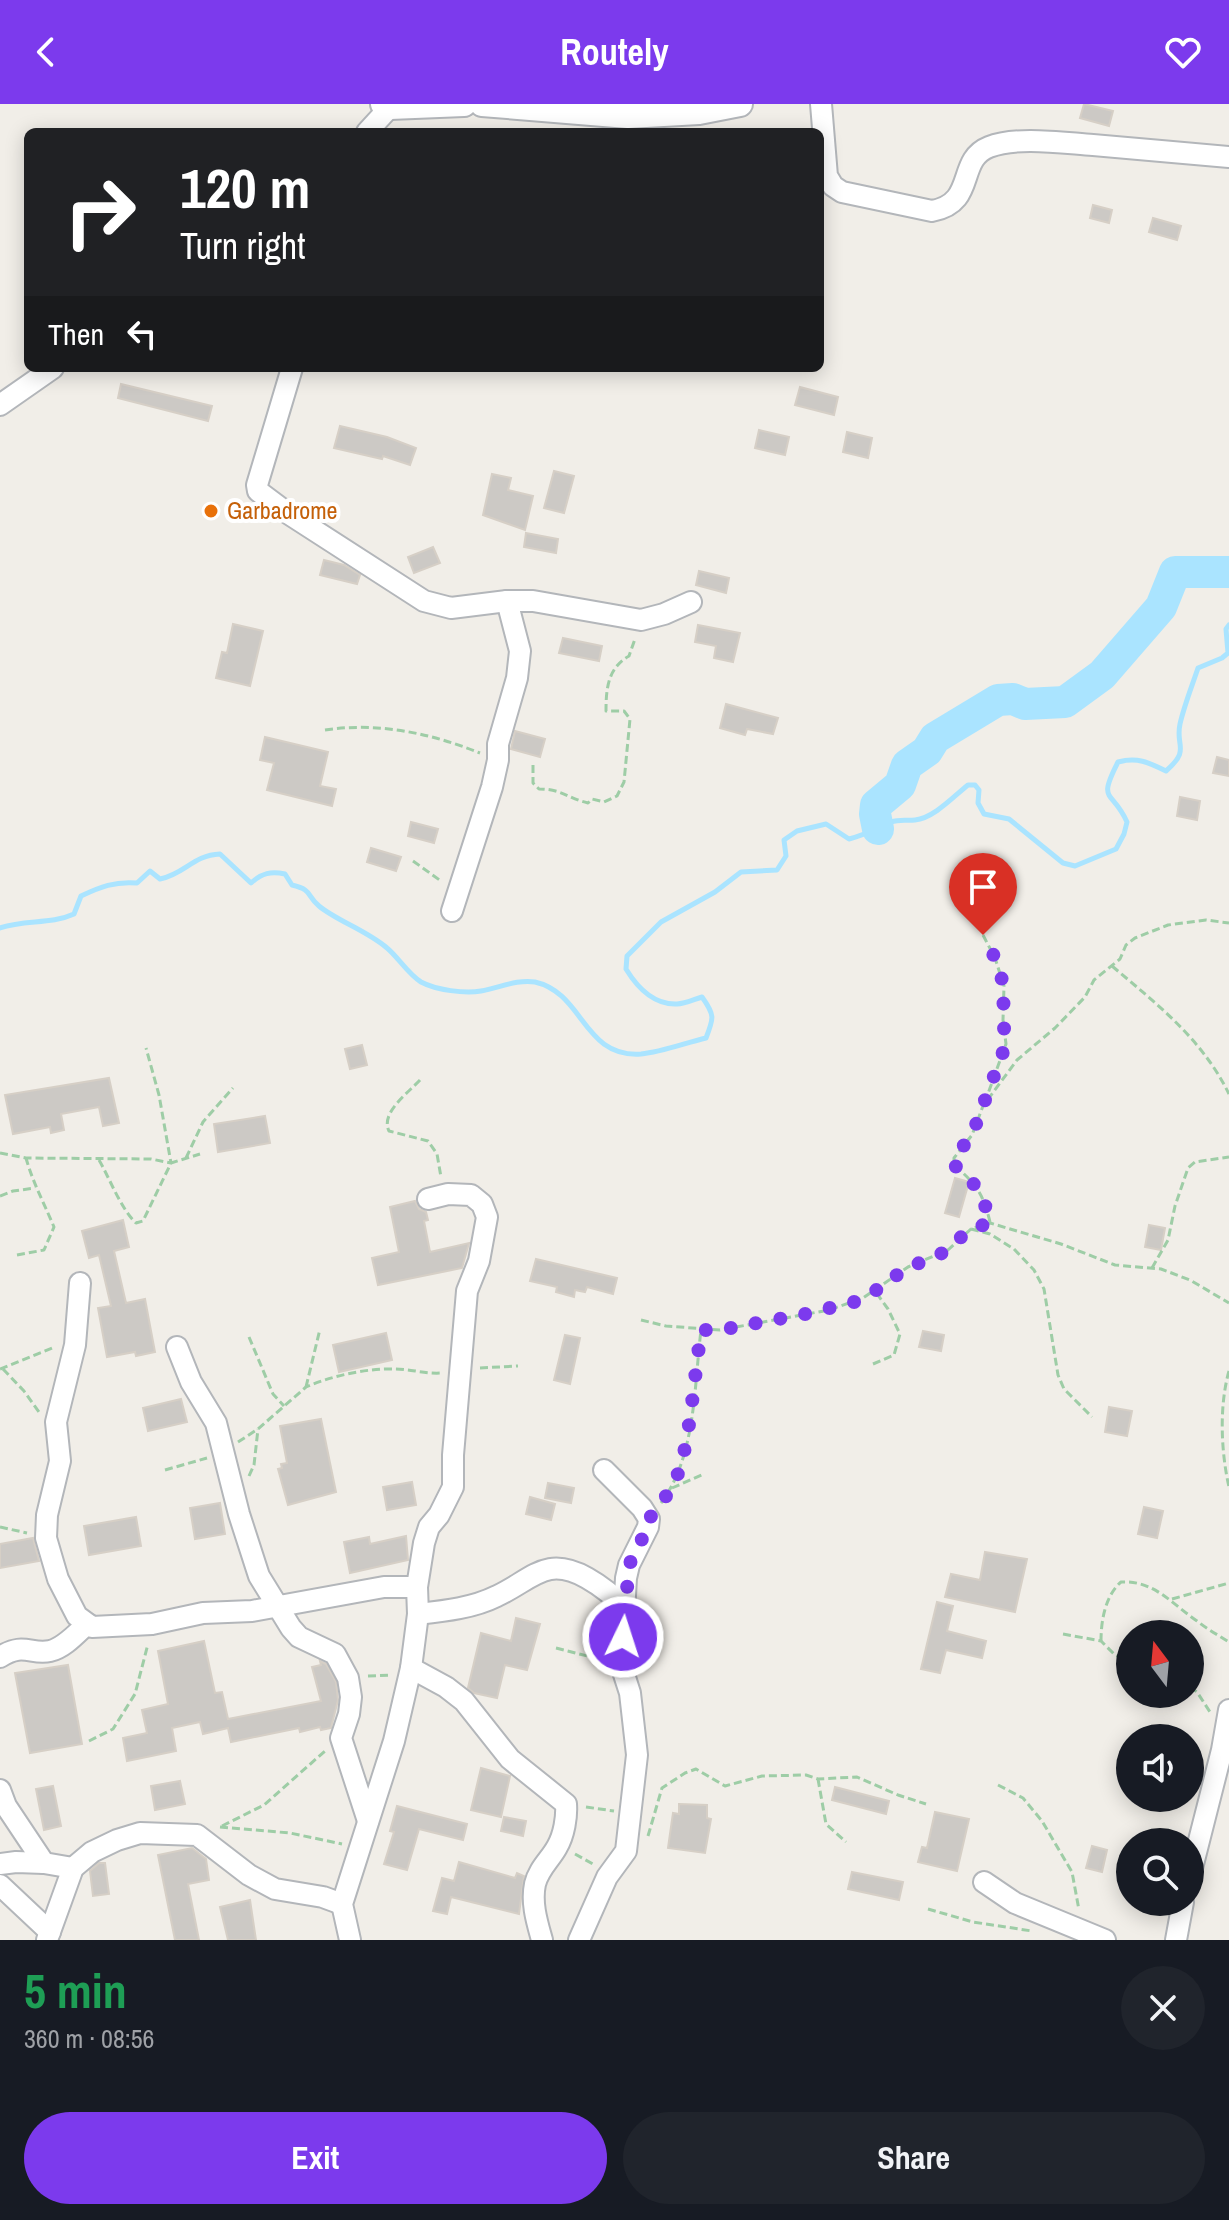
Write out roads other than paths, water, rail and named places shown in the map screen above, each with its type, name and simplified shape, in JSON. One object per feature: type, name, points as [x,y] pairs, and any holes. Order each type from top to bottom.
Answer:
[{"type":"street","points":[[370,128],[386,105],[464,104]]},
{"type":"street","points":[[482,104],[628,116],[699,112],[740,104]]},
{"type":"street","points":[[821,104],[823,128]]},
{"type":"street","points":[[824,140],[827,176],[833,186],[842,192],[932,211],[954,203],[962,192],[973,160],[980,151],[992,145],[1047,142],[1229,157]]},
{"type":"street","points":[[0,405],[47,372]]},
{"type":"street","points":[[291,372],[257,485],[260,494],[424,601],[451,608],[533,601],[641,620],[691,602]]},
{"type":"street","points":[[452,911],[498,760],[498,744],[517,678],[520,651],[507,601]]},
{"type":"street","points":[[350,1940],[342,1904],[394,1741],[411,1668],[418,1614],[417,1575],[429,1527],[439,1515],[453,1487],[467,1291],[479,1261],[487,1217],[482,1204],[471,1195],[438,1196]]},
{"type":"street","points":[[80,1283],[75,1345],[56,1422],[60,1461],[47,1515],[46,1538],[58,1579],[77,1616],[92,1627],[152,1624],[203,1613],[252,1611],[369,1589],[417,1587]]},
{"type":"street","points":[[177,1347],[191,1382],[216,1423],[253,1561],[275,1605],[299,1637],[335,1654],[348,1678],[351,1697],[341,1738],[368,1821]]},
{"type":"street","points":[[579,1940],[607,1877],[626,1851],[637,1755],[630,1693],[621,1665],[629,1565],[649,1519],[604,1470]]},
{"type":"street","points":[[418,1614],[476,1604],[557,1567],[570,1568],[608,1590],[626,1609]]},
{"type":"street","points":[[0,1657],[23,1648],[51,1651],[69,1641],[87,1624]]},
{"type":"street","points":[[411,1668],[464,1701],[510,1759],[566,1804],[567,1816],[557,1847],[543,1863],[535,1884],[536,1917],[542,1940]]},
{"type":"street","points":[[1203,1828],[1226,1739],[1229,1710]]},
{"type":"street","points":[[0,1790],[6,1806],[44,1863]]},
{"type":"street","points":[[0,1885],[48,1936],[73,1868],[92,1852],[140,1833],[197,1835],[249,1875],[275,1889],[323,1897],[342,1904]]},
{"type":"street","points":[[0,1864],[44,1863],[73,1868]]},
{"type":"street","points":[[984,1882],[1015,1903],[1105,1940]]},
{"type":"street","points":[[1176,1940],[1180,1916]]},
{"type":"waterway","points":[[878,829],[876,805],[900,785],[907,765],[927,751],[935,738],[998,700],[1013,699],[1025,704],[1065,702],[1102,675],[1161,607],[1175,572],[1229,572]]},
{"type":"waterway","points":[[0,928],[74,914],[81,896],[95,890],[115,884],[137,883],[150,871],[160,879],[169,877],[203,858],[220,854],[251,883],[267,874],[285,874],[292,885],[306,891],[326,911],[379,942],[416,979],[427,985],[474,992],[535,982],[551,988],[564,998],[607,1046],[622,1053],[641,1054],[665,1049],[706,1038],[712,1021],[709,1008],[702,997],[677,1004],[654,998],[635,982],[626,969],[627,956],[661,922],[715,892],[741,872],[777,870],[786,856],[784,840],[797,831],[826,824],[849,839],[891,822],[922,818],[936,811],[968,785],[975,785],[979,790],[978,803],[984,814],[1009,819],[1063,863],[1075,866],[1116,849],[1127,822],[1108,790],[1118,762],[1142,761],[1166,771],[1174,764],[1180,753],[1182,717],[1198,668],[1228,653],[1226,629],[1229,625]]},
{"type":"place","name":"Garbadrome","points":[[211,511]]}]
